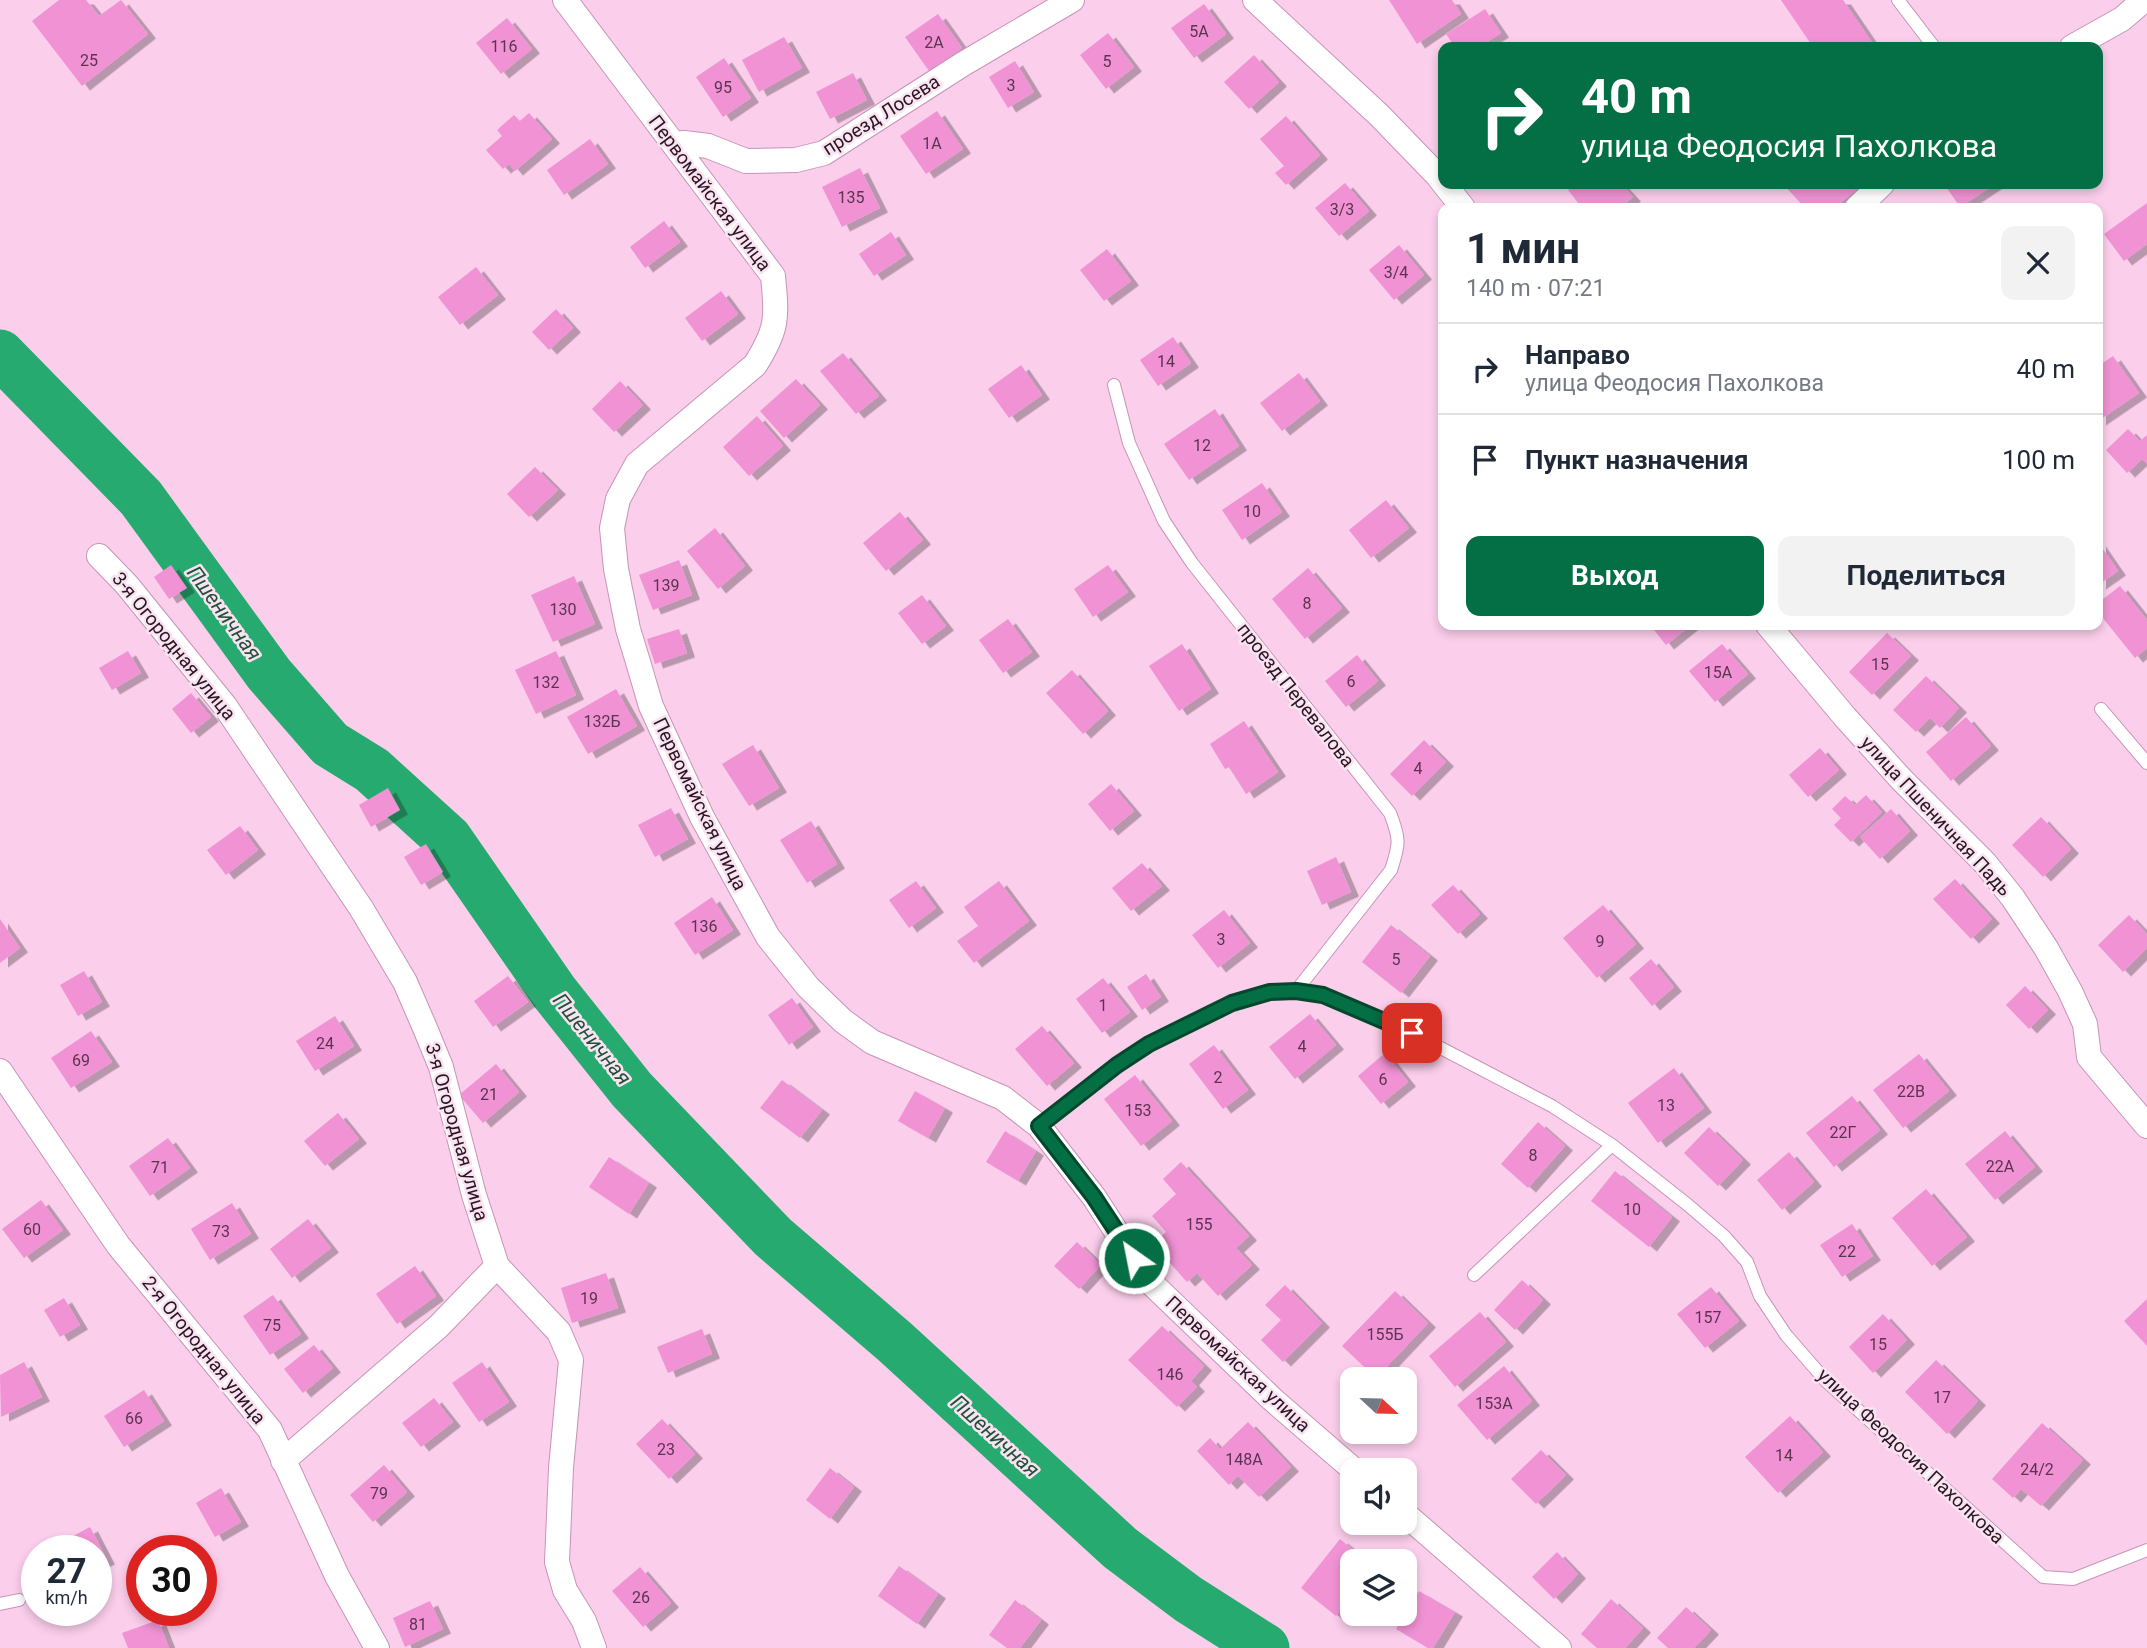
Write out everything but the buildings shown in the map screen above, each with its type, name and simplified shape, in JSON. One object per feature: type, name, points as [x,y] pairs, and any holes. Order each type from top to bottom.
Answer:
[{"type":"street","name":"Первомайская улица","points":[[565,0],[773,276],[775,326],[768,345],[755,365],[637,464],[618,499],[612,528],[616,569],[628,629],[651,706],[702,817],[768,937],[808,987],[843,1021],[872,1042],[1003,1098],[1039,1126],[1094,1197],[1147,1279],[1272,1399],[1340,1458]]},
{"type":"street","name":"проезд Лосева","points":[[674,144],[708,146],[746,161],[796,160],[824,153],[963,64],[1072,0]]},
{"type":"street","points":[[1255,0],[1379,115],[1438,176]]},
{"type":"street","points":[[2081,42],[2122,19],[2144,0]]},
{"type":"street","points":[[1448,189],[1459,203]]},
{"type":"street","points":[[1862,203],[1877,189]]},
{"type":"street","name":"3-я Огородная улица","points":[[99,556],[127,585],[226,706],[361,908],[405,982],[441,1067],[474,1195],[498,1266],[559,1332],[572,1360],[561,1468],[556,1562],[565,1590],[584,1621],[594,1648]]},
{"type":"street","name":"улица Пшеничная Падь","points":[[1772,630],[1845,717],[1901,779],[1985,863],[2013,898],[2070,991],[2085,1024],[2089,1057],[2147,1126]]},
{"type":"street","name":"2-я Огородная улица","points":[[0,1072],[118,1245],[270,1430],[337,1576],[377,1648]]},
{"type":"street","points":[[283,1461],[439,1326],[498,1266]]},
{"type":"street","points":[[1417,1524],[1559,1648]]},
{"type":"lane","points":[[1898,0],[1930,42]]},
{"type":"lane","name":"проезд Перевалова","points":[[1114,385],[1129,443],[1164,521],[1192,564],[1390,813],[1397,832],[1399,846],[1391,870],[1296,991]]},
{"type":"lane","points":[[2101,709],[2147,763]]},
{"type":"lane","name":"улица Феодосия Пахолкова","points":[[1039,1126],[1117,1065],[1149,1044],[1232,1003],[1270,992],[1296,991],[1323,995],[1412,1033],[1552,1106],[1612,1145],[1724,1236],[1747,1262],[1759,1296],[1786,1335],[1826,1381],[2043,1577],[2073,1579],[2147,1550]]},
{"type":"lane","points":[[1474,1275],[1612,1145]]},
{"type":"lane","points":[[0,1604],[19,1600]]},
{"type":"waterway","name":"Пшеничная","points":[[0,354],[141,498],[269,674],[330,744],[372,770],[448,839],[554,992],[632,1090],[773,1237],[895,1342],[1120,1548],[1188,1599],[1265,1648]]},
{"type":"route","points":[[1134,1258],[1094,1197],[1039,1126],[1117,1065],[1149,1044],[1232,1003],[1270,992],[1296,991],[1323,995],[1412,1033]]}]
